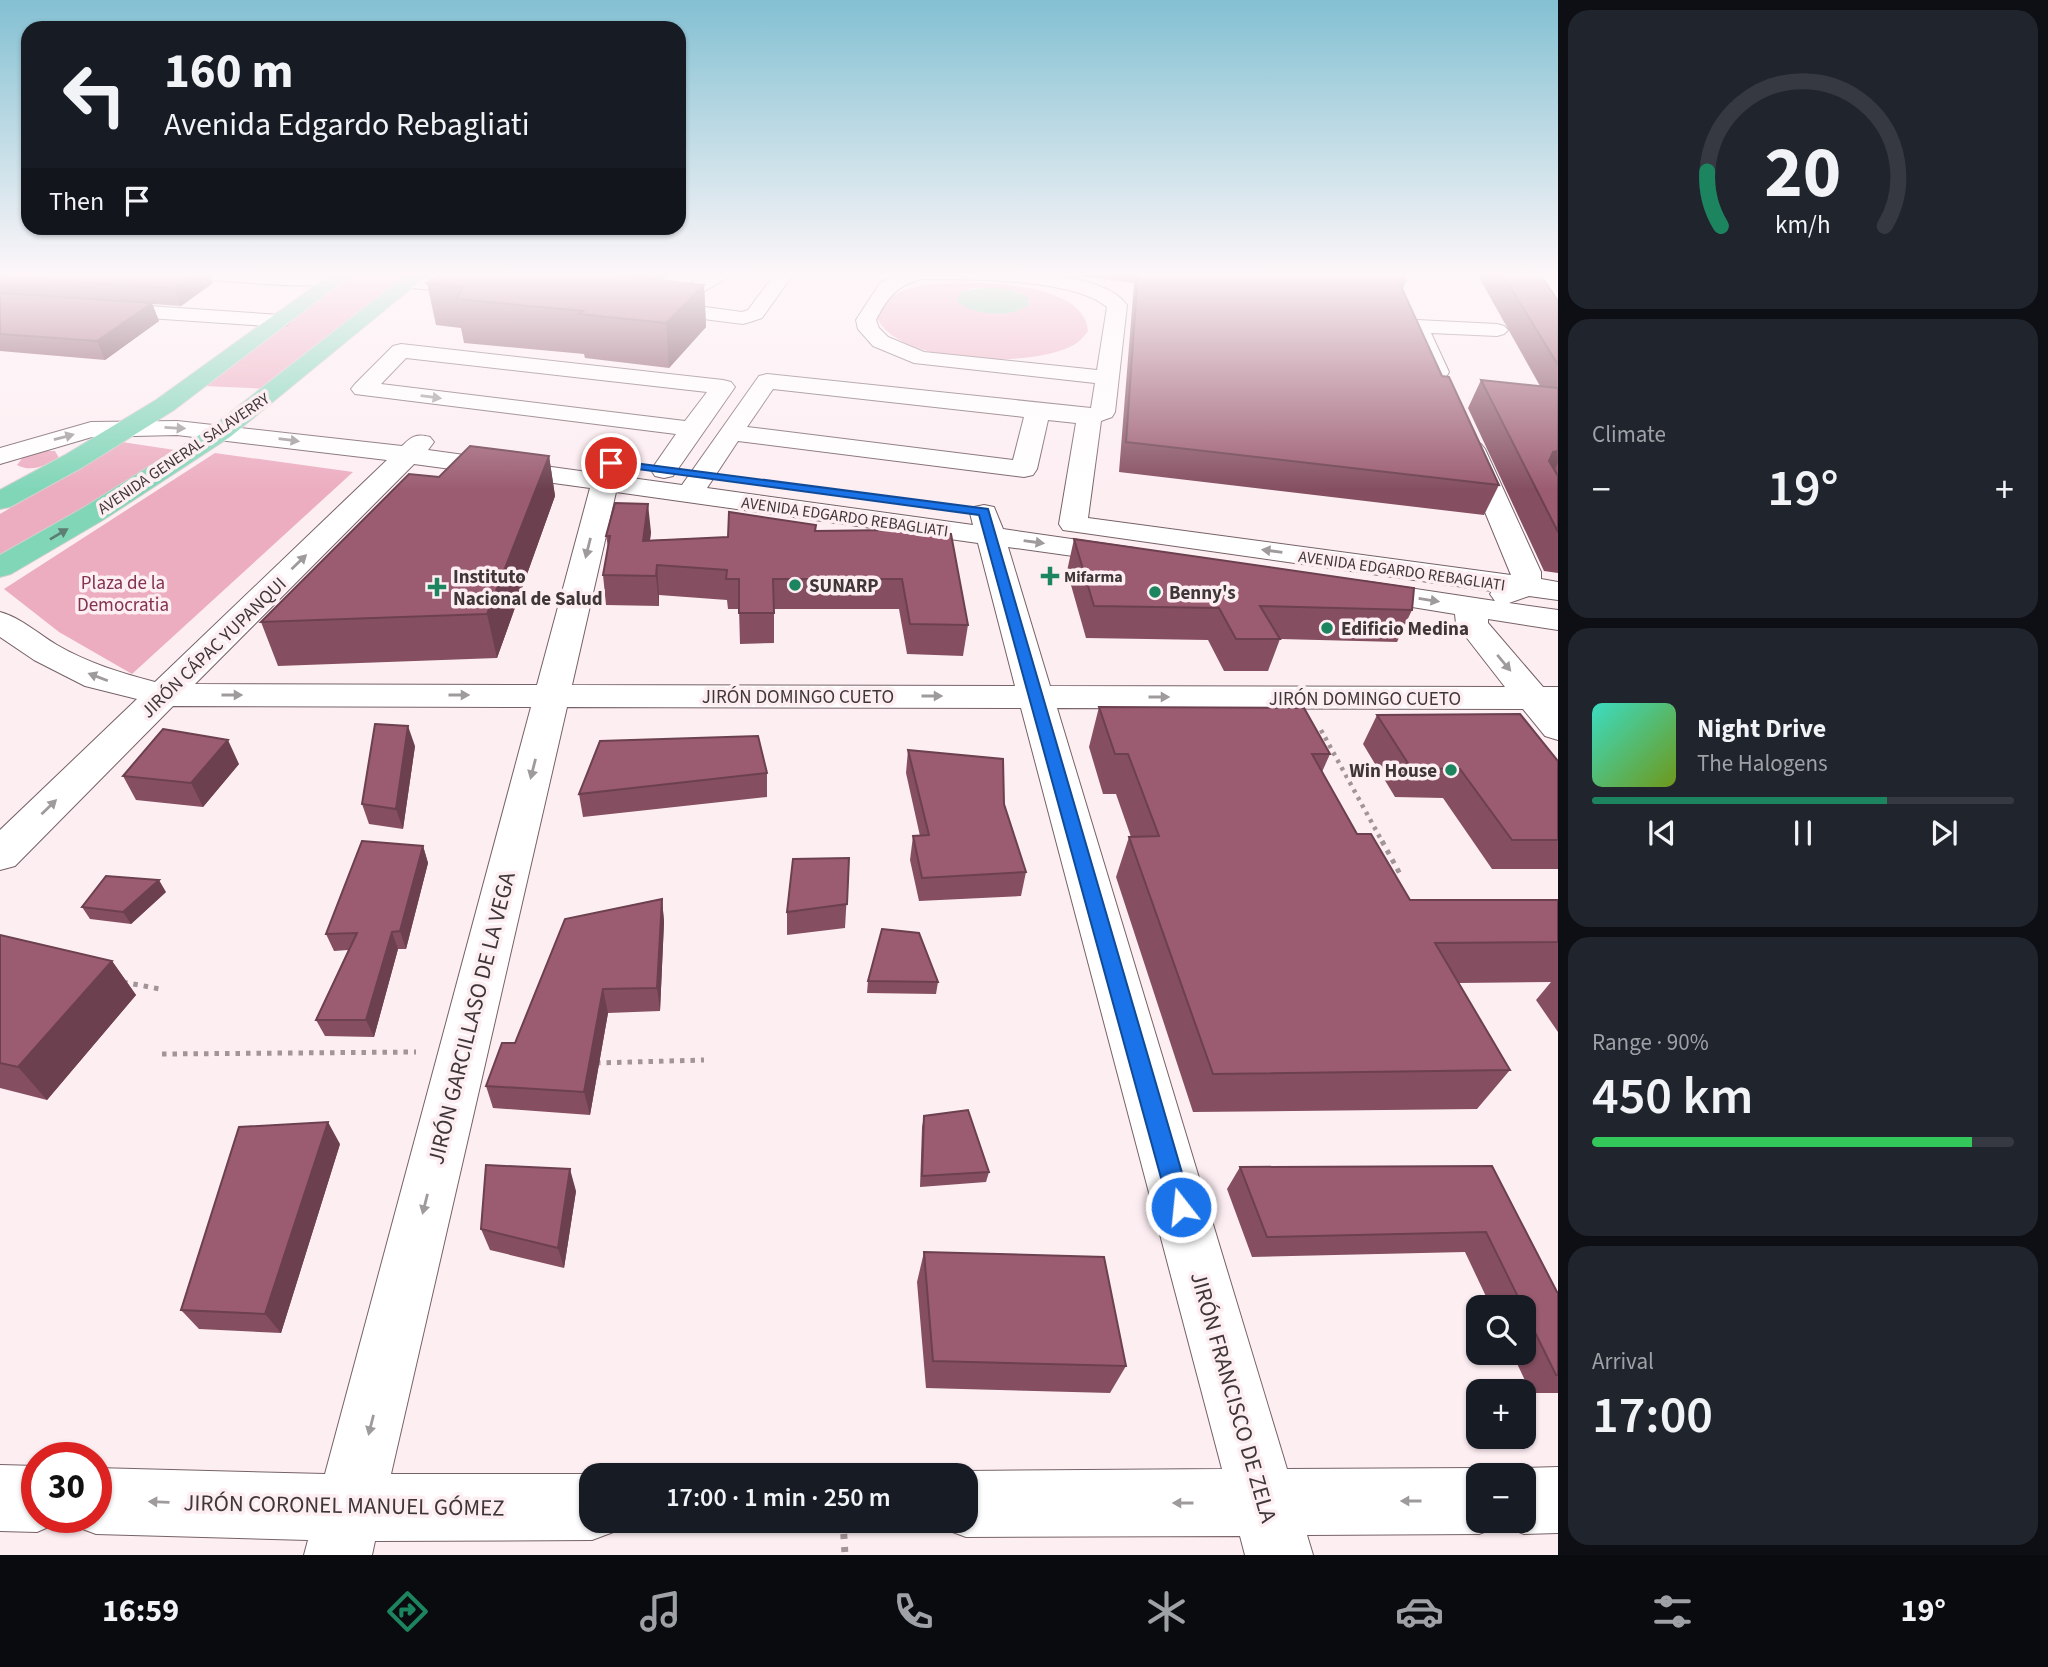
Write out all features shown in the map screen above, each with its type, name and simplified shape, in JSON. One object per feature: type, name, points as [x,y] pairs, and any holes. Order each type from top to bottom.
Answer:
[{"type":"main road","points":[[0,501],[130,427],[247,345]]},
{"type":"main road","name":"AVENIDA GENERAL SALAVERRY","points":[[0,568],[93,514],[221,432],[332,345]]},
{"type":"street","points":[[887,345],[922,358],[1109,378]]},
{"type":"street","points":[[696,484],[767,381],[1089,417],[1104,412],[1113,345]]},
{"type":"street","points":[[1425,345],[1450,400]]},
{"type":"street","points":[[664,470],[723,387],[401,351],[363,389],[692,429]]},
{"type":"street","name":"AVENIDA EDGARDO REBAGLIATI","points":[[165,404],[249,412],[605,482],[696,484],[987,524],[1471,606],[1526,601],[1558,591]]},
{"type":"street","points":[[731,433],[1024,469],[1038,411]]},
{"type":"street","points":[[1073,524],[1089,417]]},
{"type":"street","points":[[1461,424],[1526,572],[1526,601],[1558,630]]},
{"type":"street","name":"AVENIDA EDGARDO REBAGLIATI","points":[[0,456],[91,430],[130,427],[417,447],[664,470],[696,484]]},
{"type":"street","name":"JIRÓN CÁPAC YUPANQUI","points":[[0,855],[417,447]]},
{"type":"street","points":[[0,478],[34,482]]},
{"type":"street","name":"JIRÓN GARCILLASO DE LA VEGA","points":[[344,1532],[605,482]]},
{"type":"street","name":"AVENIDA EDGARDO REBAGLIATI","points":[[987,524],[1073,524],[1526,601],[1558,620]]},
{"type":"street","name":"JIRÓN FRANCISCO DE ZELA","points":[[987,524],[1272,1529]]},
{"type":"street","points":[[1471,606],[1472,624],[1546,698],[1558,727]]},
{"type":"street","name":"JIRÓN DOMINGO CUETO","points":[[0,622],[46,653],[97,678],[163,695],[1546,698]]},
{"type":"street","name":"JIRÓN DOMINGO CUETO","points":[[0,653],[46,653]]},
{"type":"street","points":[[0,1498],[21,1499]]},
{"type":"street","points":[[1536,1501],[1558,1500]]},
{"type":"street","name":"JIRÓN CORONEL MANUEL GÓMEZ","points":[[112,1503],[344,1532],[579,1508]]},
{"type":"street","points":[[978,1505],[1272,1529],[1466,1503]]},
{"type":"path","points":[[1303,698],[1401,874]]},
{"type":"path","points":[[120,981],[160,989]]},
{"type":"path","points":[[162,1054],[463,1052]]},
{"type":"path","points":[[582,1063],[704,1060]]},
{"type":"path","points":[[844,1533],[845,1555]]},
{"type":"green space","points":[[260,345],[325,345],[270,389],[204,386]]},
{"type":"green space","points":[[910,345],[1074,345],[1057,352],[999,359],[934,353]]},
{"type":"green space","points":[[122,442],[175,450],[89,505],[0,555],[0,514]]},
{"type":"green space","points":[[55,451],[59,458],[33,468],[17,465],[24,456]]},
{"type":"green space","name":"Plaza de la Democratia","points":[[215,453],[353,472],[132,674],[59,632],[4,589]]},
{"type":"building","points":[[1133,345],[1428,345],[1442,376],[1449,377],[1499,485],[1126,442]]},
{"type":"building","points":[[1545,345],[1558,345],[1558,365]]},
{"type":"building","points":[[1481,380],[1558,388],[1558,451],[1553,452],[1549,461],[1558,476],[1558,532]]},
{"type":"building","points":[[470,446],[549,456],[487,614],[261,622],[409,474],[439,477]]},
{"type":"building","points":[[615,503],[648,504],[643,541],[728,537],[729,512],[816,525],[815,531],[892,530],[951,534],[968,625],[910,624],[902,579],[773,579],[774,613],[739,613],[739,579],[726,579],[727,570],[657,565],[656,576],[603,575],[610,536],[606,536]]},
{"type":"building","points":[[1074,539],[1414,588],[1412,610],[1260,606],[1280,639],[1236,639],[1219,608],[1094,606]]},
{"type":"building","points":[[1099,707],[1304,708],[1330,754],[1312,754],[1357,834],[1371,834],[1410,900],[1558,900],[1558,942],[1435,943],[1510,1070],[1213,1074],[1129,837],[1159,836],[1128,754],[1115,754]]},
{"type":"building","points":[[1520,714],[1558,761],[1558,840],[1512,840],[1460,769],[1411,768],[1377,715]]},
{"type":"building","points":[[375,724],[408,726],[396,809],[362,804]]},
{"type":"building","points":[[163,729],[228,740],[191,783],[123,776]]},
{"type":"building","points":[[758,736],[767,773],[579,794],[600,741]]},
{"type":"building","points":[[908,750],[1003,759],[1004,804],[1026,872],[922,878],[913,836],[929,835]]},
{"type":"building","points":[[362,841],[423,846],[400,931],[392,932],[366,1020],[316,1020],[357,933],[326,934]]},
{"type":"building","points":[[849,858],[847,904],[787,912],[793,859]]},
{"type":"building","points":[[106,876],[159,880],[123,912],[82,907]]},
{"type":"building","points":[[662,899],[657,988],[603,989],[584,1092],[486,1086],[502,1043],[515,1043],[565,919]]},
{"type":"building","points":[[882,929],[919,933],[938,982],[868,981]]},
{"type":"building","points":[[0,935],[112,961],[18,1067],[0,1063]]},
{"type":"building","points":[[968,1110],[989,1172],[922,1176],[924,1116]]},
{"type":"building","points":[[328,1122],[265,1314],[181,1310],[239,1127]]},
{"type":"building","points":[[486,1165],[570,1169],[558,1248],[481,1229]]},
{"type":"building","points":[[1492,1166],[1558,1292],[1558,1375],[1536,1334],[1536,1295],[1517,1295],[1486,1232],[1267,1237],[1240,1167]]},
{"type":"building","points":[[924,1252],[1104,1257],[1126,1366],[933,1361]]},
{"type":"place","name":"Mifarma","points":[[1050,576]]},
{"type":"place","name":"SUNARP","points":[[795,585]]},
{"type":"place","name":"Instituto Nacional de Salud","points":[[437,587]]},
{"type":"place","name":"Benny's","points":[[1155,592]]},
{"type":"place","name":"Edificio Medina","points":[[1327,628]]},
{"type":"place","name":"Win House","points":[[1451,770]]},
{"type":"route","points":[[611,463],[984,512],[1181,1207]]}]
